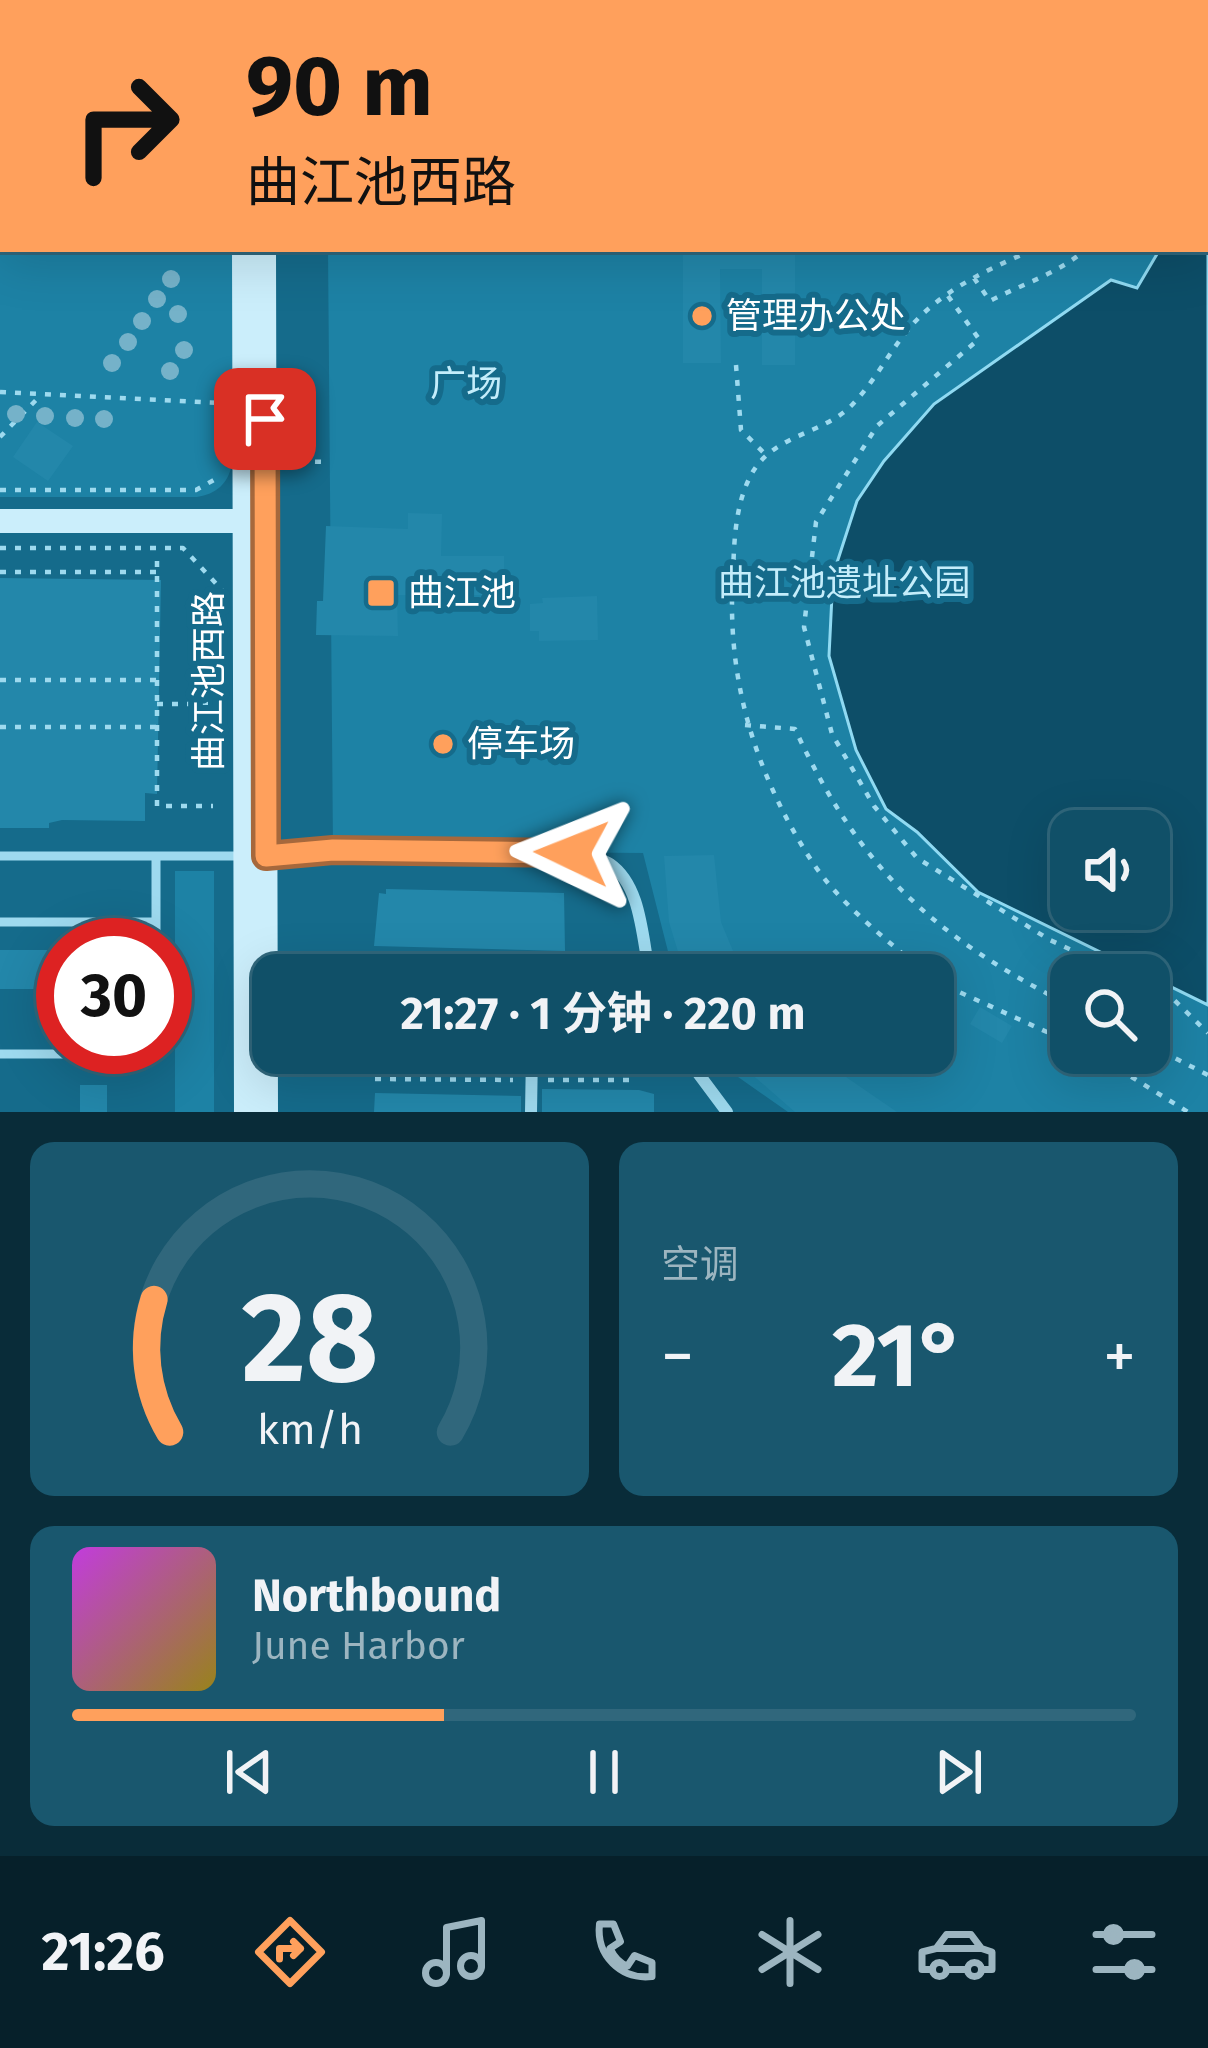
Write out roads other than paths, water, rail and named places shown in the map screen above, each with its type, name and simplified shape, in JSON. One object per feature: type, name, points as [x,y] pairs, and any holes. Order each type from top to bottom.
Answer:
[{"type":"street","name":"曲江池西路","points":[[244,252],[255,520]]},
{"type":"street","name":"曲江池西路","points":[[246,1112],[255,856],[255,520],[265,252]]},
{"type":"street","points":[[0,521],[255,520]]},
{"type":"street","points":[[255,856],[333,850],[572,853],[609,863],[632,889],[646,954]]},
{"type":"street","name":"曲江池西路","points":[[255,856],[267,954]]},
{"type":"street","name":"曲江池西路","points":[[266,1112],[267,1074]]},
{"type":"street","points":[[531,1112],[532,1074]]},
{"type":"street","points":[[699,1074],[727,1112]]},
{"type":"lane","points":[[0,856],[255,856]]},
{"type":"lane","points":[[156,856],[156,918]]},
{"type":"lane","points":[[0,922],[36,922]]},
{"type":"lane","points":[[0,1054],[36,1054]]},
{"type":"place","name":"管理办公处","points":[[702,316]]},
{"type":"place","name":"曲江池","points":[[381,593]]},
{"type":"place","name":"停车场","points":[[443,744]]},
{"type":"park label","name":"广场","points":[[466,384]]},
{"type":"park label","name":"曲江池遗址公园","points":[[844,583]]}]
